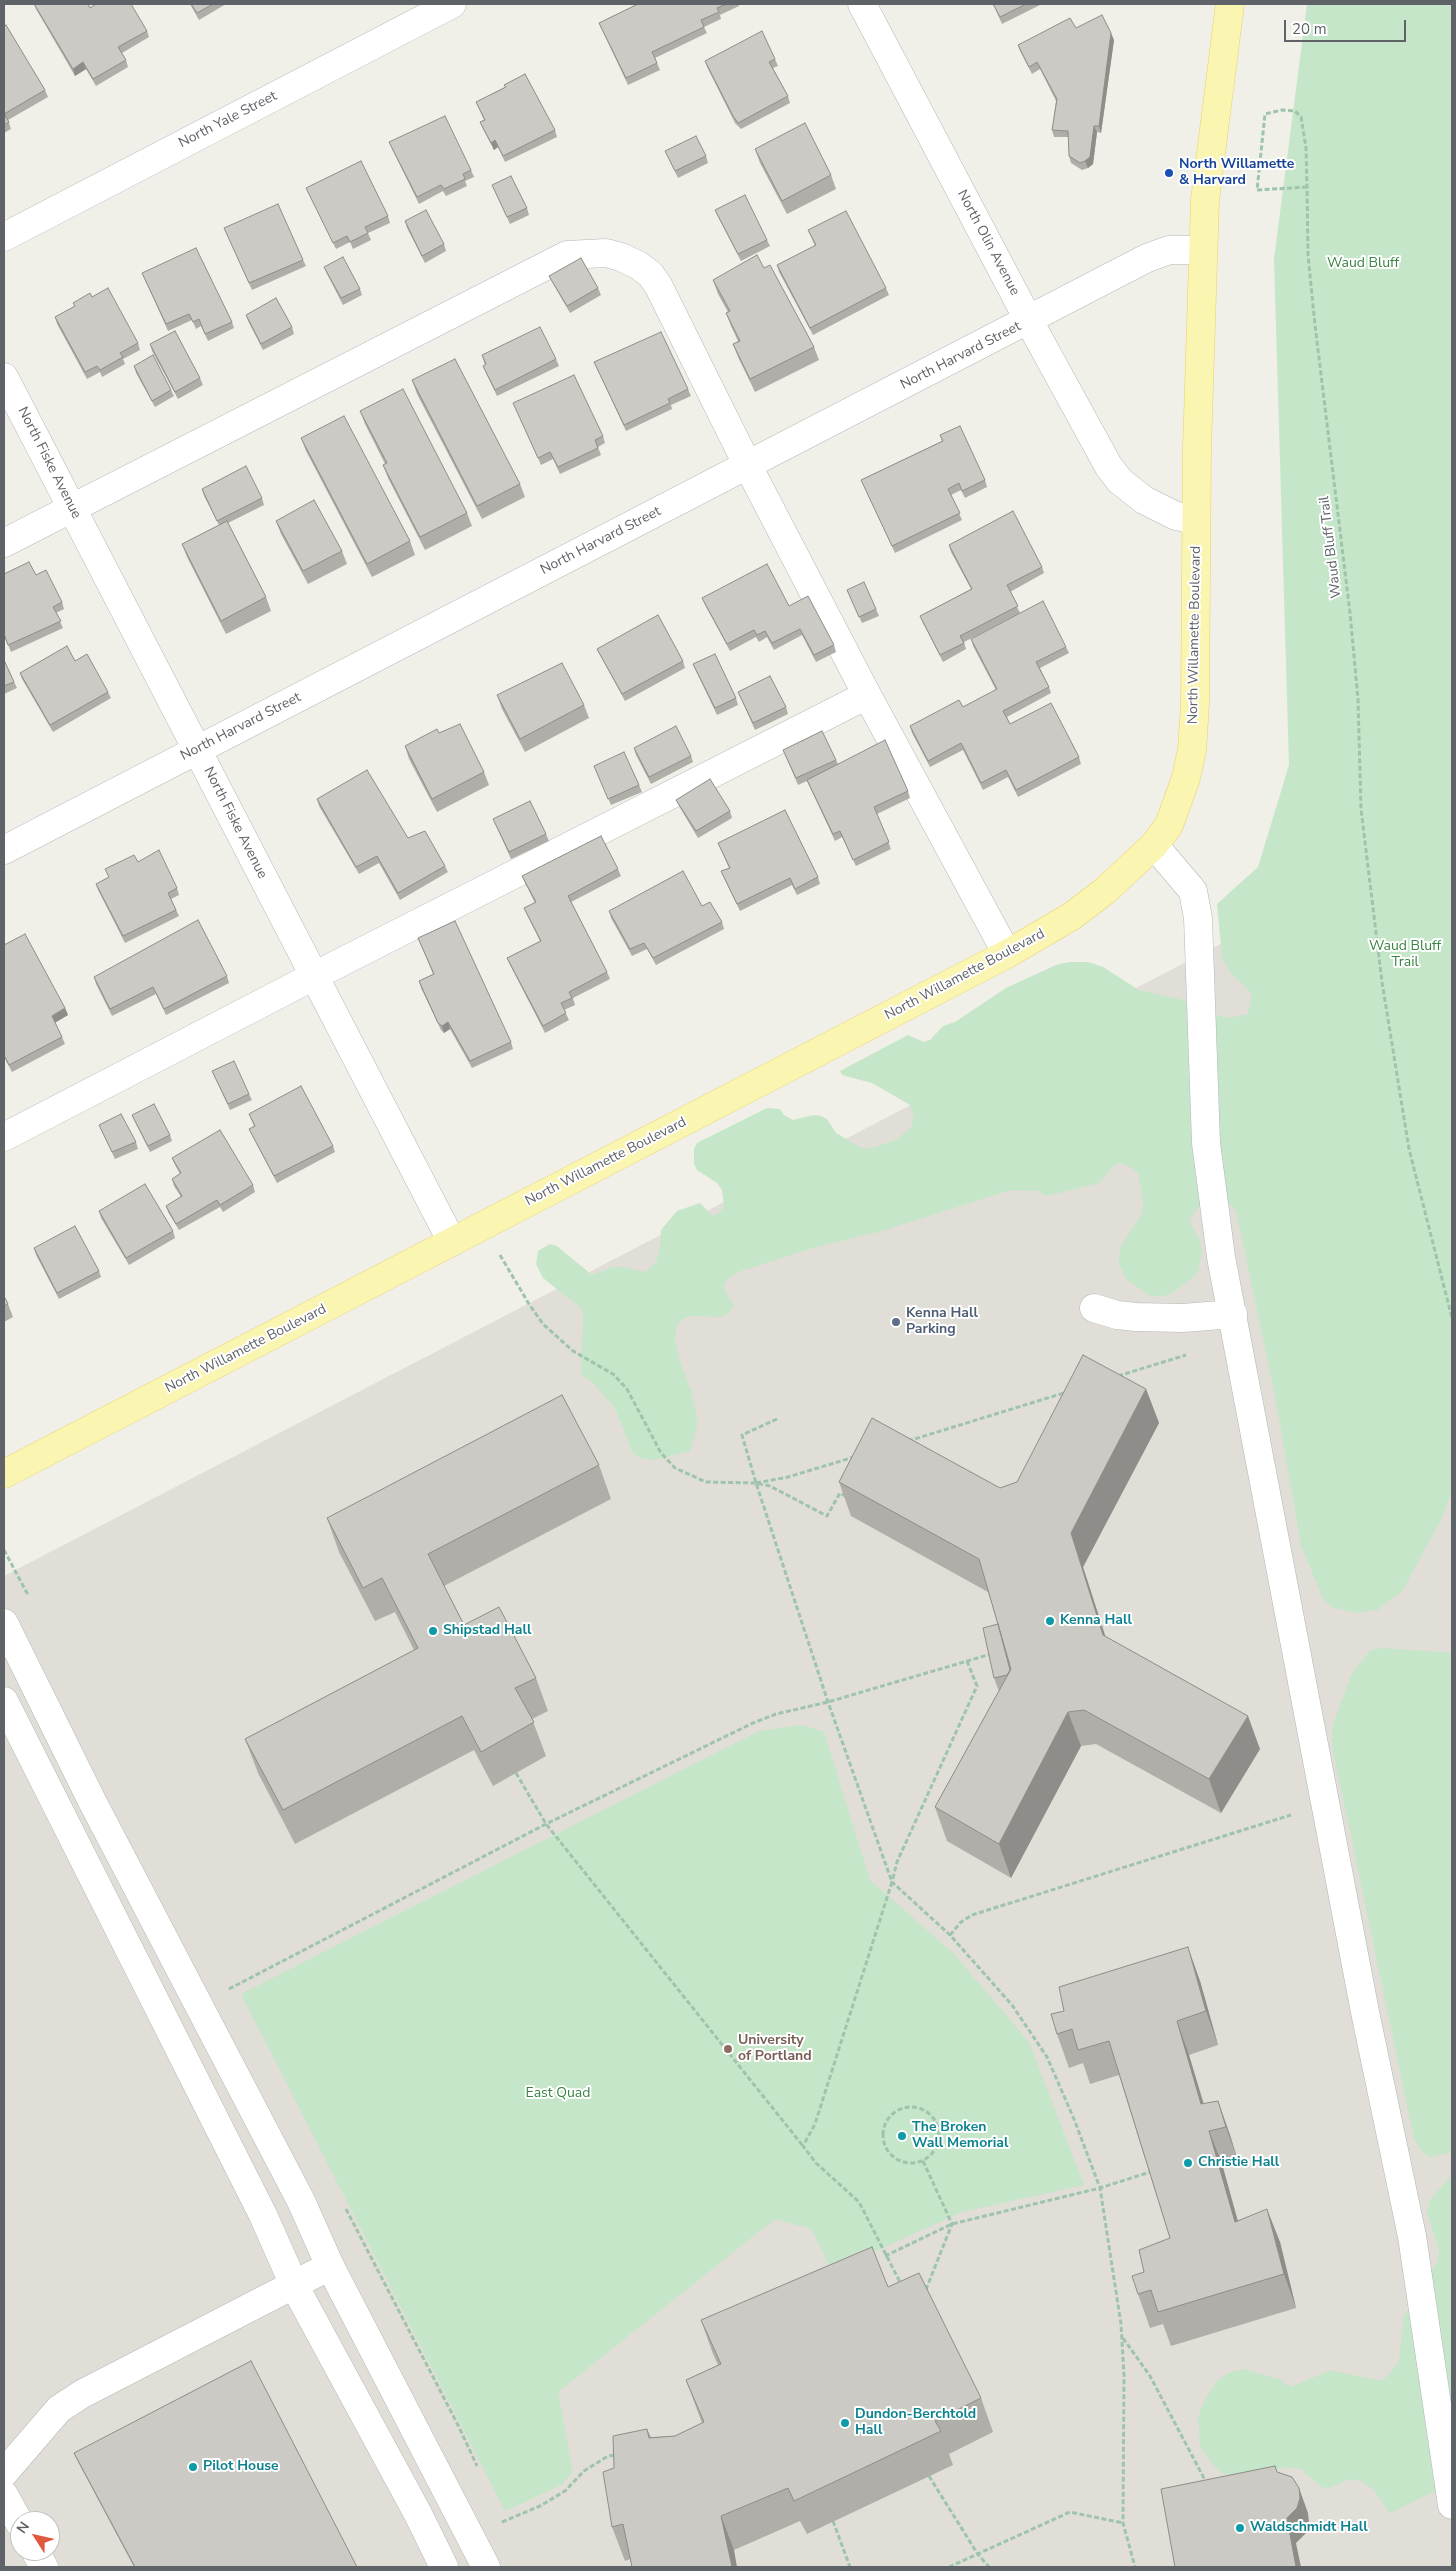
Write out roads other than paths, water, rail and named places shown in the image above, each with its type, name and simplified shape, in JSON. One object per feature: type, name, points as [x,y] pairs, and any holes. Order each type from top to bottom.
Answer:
[{"type":"main road","name":"North Willamette Boulevard","points":[[4,1474],[1007,954],[1072,916],[1113,884],[1154,845],[1169,824],[1186,778],[1192,750],[1195,704],[1196,520],[1205,200],[1230,4]]},
{"type":"street","name":"North Yale Street","points":[[4,237],[452,4]]},
{"type":"street","name":"North Olin Avenue","points":[[862,4],[1029,321],[1109,467],[1120,481],[1157,507],[1176,516],[1196,520]]},
{"type":"street","name":"North Harvard Street","points":[[4,850],[1158,253],[1170,250],[1203,250]]},
{"type":"street","points":[[4,543],[567,255],[606,252],[620,257],[638,265],[650,274],[658,285],[748,466],[867,695],[1007,954]]},
{"type":"street","name":"North Fiske Avenue","points":[[4,377],[452,1242]]},
{"type":"street","points":[[4,1137],[314,976],[867,695]]},
{"type":"street","points":[[1154,845],[1193,891],[1200,930],[1202,966],[1206,1143],[1220,1257],[1233,1314],[1365,2012],[1412,2236],[1452,2504]]},
{"type":"street","points":[[1094,1308],[1117,1315],[1136,1317],[1182,1318],[1233,1314]]},
{"type":"street","points":[[4,1623],[92,1801],[301,2201],[330,2266],[473,2538],[486,2567]]},
{"type":"street","points":[[4,1701],[263,2215],[294,2285],[444,2567]]},
{"type":"street","points":[[4,2473],[59,2409],[82,2394],[330,2266]]},
{"type":"street","points":[[4,2495],[13,2511]]},
{"type":"place","name":"North Willamette & Harvard","points":[[1169,173]]},
{"type":"place","name":"Kenna Hall Parking","points":[[896,1322]]},
{"type":"place","name":"Kenna Hall","points":[[1050,1621]]},
{"type":"place","name":"Shipstad Hall","points":[[433,1631]]},
{"type":"place","name":"University of Portland","points":[[728,2049]]},
{"type":"place","name":"The Broken Wall Memorial","points":[[902,2136]]},
{"type":"place","name":"Christie Hall","points":[[1188,2163]]},
{"type":"place","name":"Dundon-Berchtold Hall","points":[[845,2423]]},
{"type":"place","name":"Pilot House","points":[[193,2467]]},
{"type":"place","name":"Waldschmidt Hall","points":[[1240,2528]]},
{"type":"park label","name":"Waud Bluff","points":[[1363,264]]},
{"type":"park label","name":"Waud Bluff Trail","points":[[1405,956]]},
{"type":"park label","name":"East Quad","points":[[558,2094]]}]
